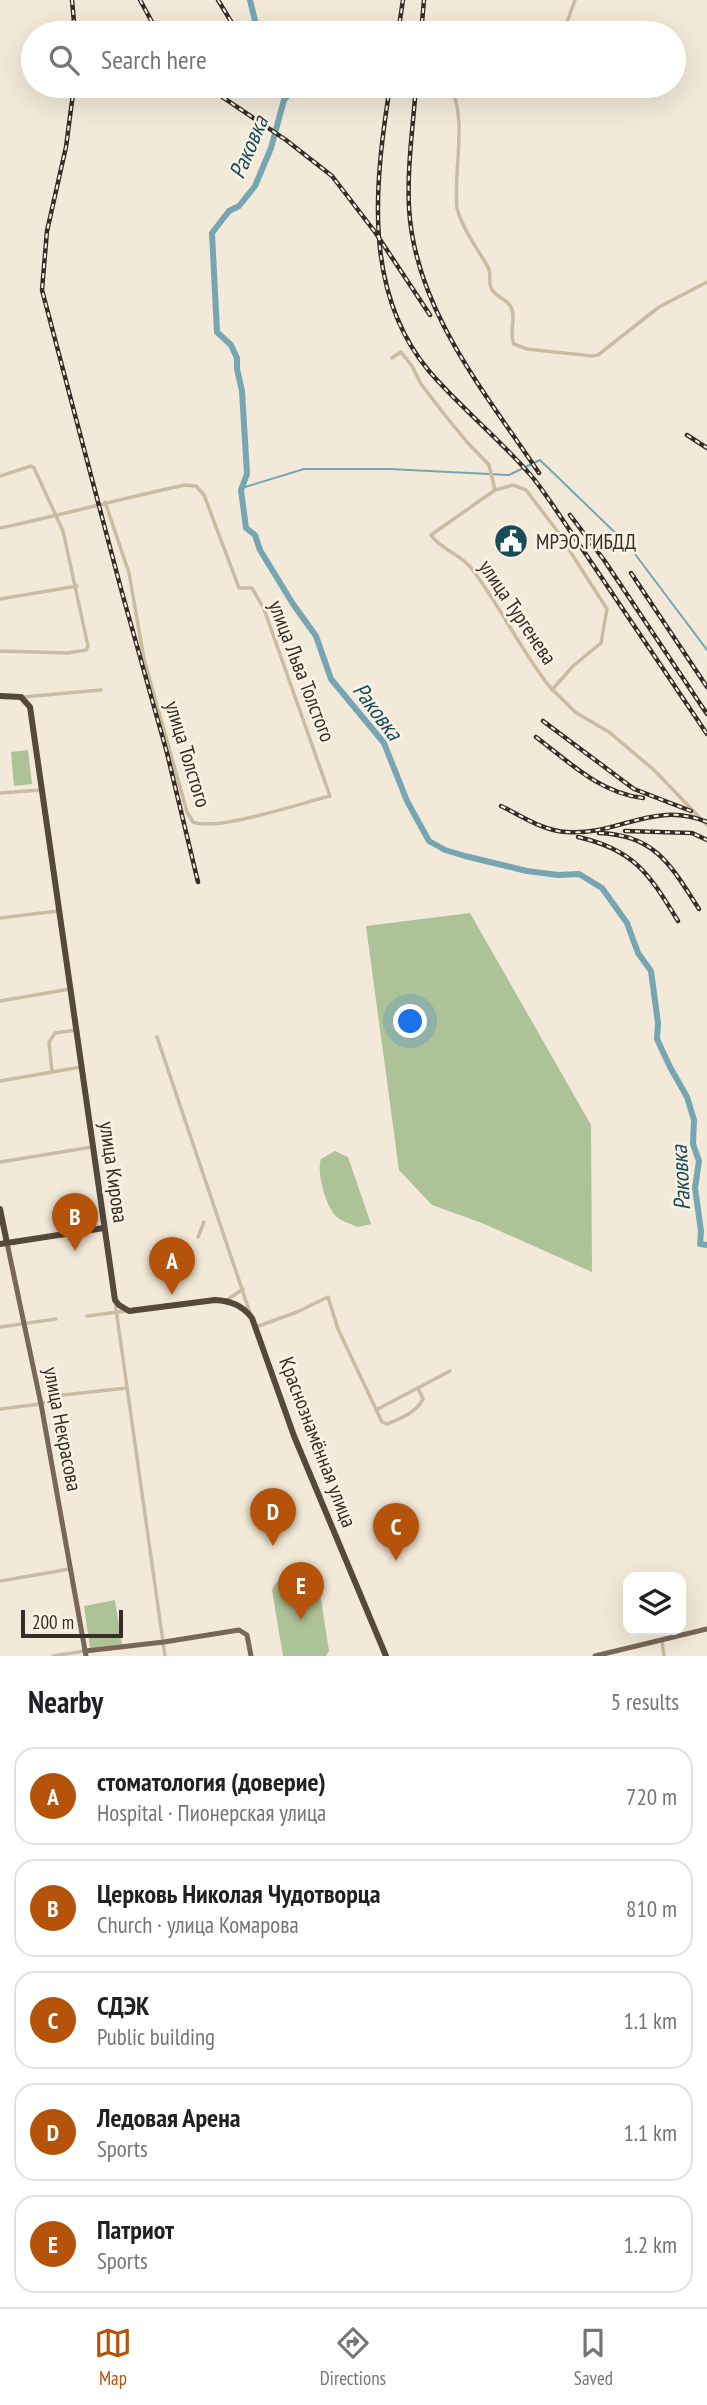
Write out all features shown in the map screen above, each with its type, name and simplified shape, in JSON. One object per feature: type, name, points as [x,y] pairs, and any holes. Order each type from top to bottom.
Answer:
[{"type":"highway","points":[[0,696],[21,697]]},
{"type":"highway","name":"улица Кирова","points":[[21,697],[30,707],[115,1300]]},
{"type":"highway","name":"улица Некрасова","points":[[0,1209],[3,1243]]},
{"type":"highway","points":[[3,1243],[104,1228]]},
{"type":"highway","points":[[115,1300],[129,1311],[225,1301]]},
{"type":"highway","name":"Краснознамённая улица","points":[[225,1301],[245,1310],[252,1318],[293,1436],[386,1656]]},
{"type":"main road","name":"улица Некрасова","points":[[3,1243],[41,1404],[86,1653]]},
{"type":"main road","points":[[86,1653],[239,1629],[245,1633],[251,1656]]},
{"type":"main road","points":[[594,1656],[707,1629]]},
{"type":"street","points":[[568,21],[575,0]]},
{"type":"street","points":[[456,98],[456,199],[461,220],[488,267],[491,288],[509,302],[514,314],[514,344],[527,349],[598,355],[659,307],[707,282]]},
{"type":"street","points":[[392,358],[401,352],[444,414],[492,468],[495,490],[513,485],[526,490],[555,528],[607,609],[601,643],[573,666],[552,690]]},
{"type":"street","points":[[0,476],[32,466],[58,516],[77,586],[88,649],[68,653],[0,651]]},
{"type":"street","name":"улица Льва Толстого","points":[[0,528],[58,516],[105,502],[186,485],[196,486],[201,491],[239,588],[253,588],[264,609],[330,796]]},
{"type":"street","name":"улица Тургенева","points":[[495,490],[431,535],[435,542],[458,556],[474,572],[527,657],[552,690],[575,712],[609,732],[654,771],[707,825]]},
{"type":"street","name":"улица Толстого","points":[[105,502],[133,588],[144,659],[192,822],[202,826],[247,818],[330,796]]},
{"type":"street","points":[[0,599],[77,586]]},
{"type":"street","points":[[21,697],[101,690]]},
{"type":"street","points":[[0,793],[41,790]]},
{"type":"street","points":[[0,918],[58,911]]},
{"type":"street","points":[[0,1001],[70,989]]},
{"type":"street","points":[[52,1072],[49,1042],[55,1033],[76,1030]]},
{"type":"street","name":"Краснознамённая улица","points":[[157,1037],[252,1318]]},
{"type":"street","points":[[0,1081],[81,1067]]},
{"type":"street","points":[[0,1162],[92,1147]]},
{"type":"street","points":[[198,1237],[204,1222]]},
{"type":"street","points":[[225,1301],[243,1289]]},
{"type":"street","points":[[256,1327],[298,1312],[328,1297],[338,1329],[382,1422],[387,1424],[415,1410],[423,1399],[418,1388]]},
{"type":"street","name":"улица Кирова","points":[[115,1300],[165,1656]]},
{"type":"street","points":[[87,1316],[129,1311]]},
{"type":"street","points":[[0,1327],[56,1319]]},
{"type":"street","points":[[376,1410],[450,1371]]},
{"type":"street","points":[[0,1409],[41,1404],[63,1395],[127,1388]]},
{"type":"street","points":[[0,1581],[70,1569]]},
{"type":"street","points":[[662,1640],[664,1656]]},
{"type":"street","points":[[53,1656],[86,1653]]},
{"type":"green space","points":[[28,750],[32,784],[14,786],[11,752]]},
{"type":"green space","points":[[470,913],[591,1125],[592,1272],[482,1223],[432,1205],[399,1170],[366,926]]},
{"type":"green space","points":[[335,1151],[348,1157],[371,1224],[358,1227],[347,1223],[337,1217],[329,1206],[321,1180],[320,1165],[321,1159]]},
{"type":"green space","points":[[303,1574],[318,1580],[329,1651],[326,1656],[283,1656],[272,1590],[284,1577]]},
{"type":"green space","points":[[115,1600],[122,1644],[90,1648],[84,1606]]},
{"type":"waterway","name":"Раковка","points":[[250,0],[255,21]]},
{"type":"waterway","name":"Раковка","points":[[286,98],[271,148],[255,186],[239,206],[229,211],[212,233],[217,332],[231,345],[237,358],[242,391],[247,474],[241,490],[246,528],[255,535],[260,550],[316,636],[331,679],[384,743],[407,801],[429,841],[445,850],[527,871],[558,875],[579,874],[602,888],[627,923],[638,953],[651,971],[658,1023],[657,1039],[687,1097],[694,1120],[693,1144],[699,1161],[695,1188],[701,1231],[700,1244],[707,1245]]},
{"type":"waterway","points":[[242,488],[304,469],[389,469],[509,475],[540,460],[629,546],[707,650]]},
{"type":"railway","points":[[72,0],[74,21]]},
{"type":"railway","points":[[140,0],[151,21]]},
{"type":"railway","points":[[218,0],[231,21]]},
{"type":"railway","points":[[400,21],[403,0]]},
{"type":"railway","points":[[422,21],[424,0]]},
{"type":"railway","points":[[72,98],[66,147],[47,231],[42,290],[167,753],[198,882]]},
{"type":"railway","points":[[224,98],[286,140],[332,176],[375,232],[430,315]]},
{"type":"railway","points":[[388,98],[380,160],[379,234],[383,271],[407,340],[429,371],[537,482],[707,734]]},
{"type":"railway","points":[[415,98],[409,208],[414,245],[424,281],[456,348],[539,473]]},
{"type":"railway","points":[[687,435],[707,448]]},
{"type":"railway","points":[[570,515],[604,560],[707,714]]},
{"type":"railway","points":[[631,573],[707,687]]},
{"type":"railway","points":[[543,721],[634,789],[691,811]]},
{"type":"railway","points":[[536,737],[599,783],[627,795],[643,798]]},
{"type":"railway","points":[[501,806],[541,826],[567,832],[585,832],[670,815],[688,816],[707,822]]},
{"type":"railway","points":[[625,831],[692,833],[707,840]]},
{"type":"railway","points":[[599,833],[635,840],[660,856],[680,879],[699,909]]},
{"type":"railway","points":[[578,837],[614,849],[638,866],[649,877],[678,921]]},
{"type":"place","name":"МРЭО ГИБДД","points":[[511,541]]},
{"type":"place","name":"Церковь Николая Чудотворца","points":[[75,1251]]},
{"type":"place","name":"стоматология (доверие)","points":[[172,1295]]},
{"type":"place","name":"Ледовая Арена","points":[[273,1546]]},
{"type":"place","name":"СДЭК","points":[[396,1561]]},
{"type":"place","name":"Патриот","points":[[301,1620]]}]
